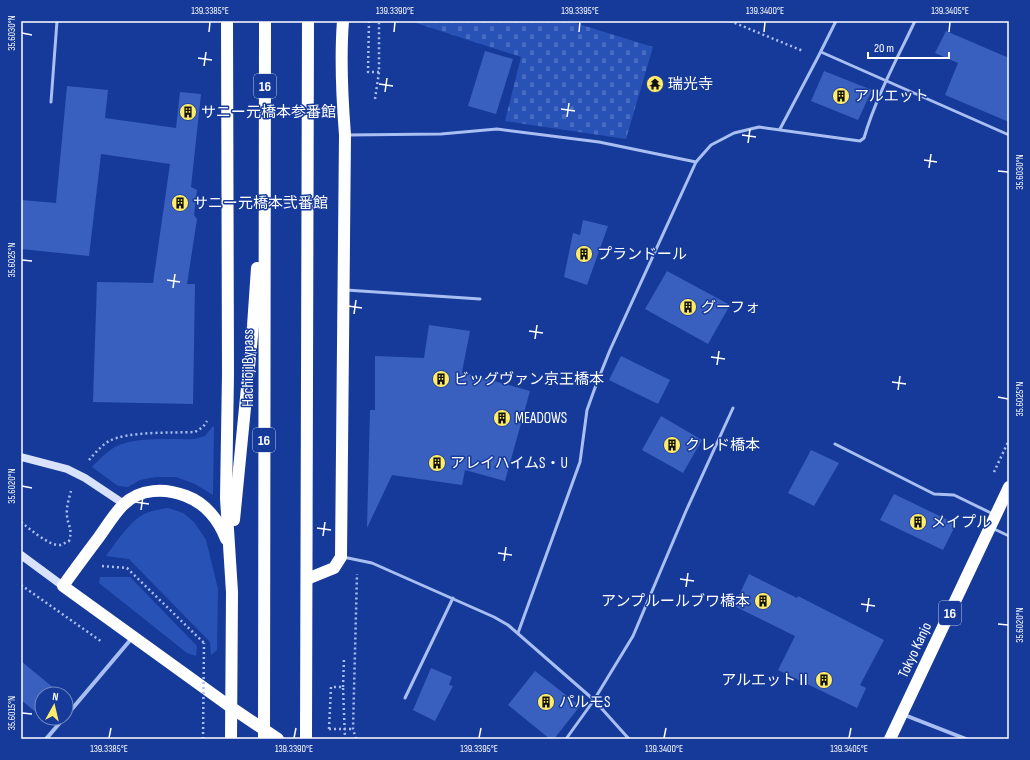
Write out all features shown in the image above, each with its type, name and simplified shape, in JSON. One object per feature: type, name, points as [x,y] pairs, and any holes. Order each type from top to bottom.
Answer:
[{"type":"highway","name":"16","points":[[227,21],[228,374],[226,498],[231,564],[231,739]]},
{"type":"highway","name":"Hachioji Bypass","points":[[264,734],[265,21]]},
{"type":"highway","points":[[306,739],[308,21]]},
{"type":"highway","points":[[307,579],[334,568],[341,557],[345,136],[341,40],[343,21]]},
{"type":"highway","name":"16","points":[[231,564],[236,498],[254,326],[265,150]]},
{"type":"highway","name":"Tokyo Kanjo","points":[[890,739],[1009,487]]},
{"type":"highway","name":"16","points":[[63,586],[124,504],[143,493],[155,490],[174,492],[191,498],[207,508],[222,527],[231,564]]},
{"type":"highway","points":[[63,586],[232,708],[264,734],[278,739]]},
{"type":"street","points":[[21,457],[66,469],[85,478],[124,504]]},
{"type":"street","points":[[21,555],[63,586]]},
{"type":"street","points":[[74,706],[133,637]]},
{"type":"street","points":[[902,714],[966,739]]},
{"type":"street","points":[[46,739],[57,726]]},
{"type":"lane","points":[[52,102],[57,21]]},
{"type":"lane","points":[[780,129],[836,21]]},
{"type":"lane","points":[[518,633],[580,462],[587,410],[596,385],[610,350],[696,162],[711,145],[734,133],[759,127],[860,141],[864,138],[886,81],[915,21]]},
{"type":"lane","points":[[821,52],[1009,135]]},
{"type":"lane","points":[[345,136],[441,134],[497,129],[599,142],[696,162]]},
{"type":"lane","points":[[344,290],[480,300]]},
{"type":"lane","points":[[566,739],[594,700],[633,636],[686,511],[733,408]]},
{"type":"lane","points":[[835,444],[934,494],[954,495],[996,516]]},
{"type":"lane","points":[[990,527],[1009,536]]},
{"type":"lane","points":[[341,557],[372,563],[494,617],[518,633],[594,700],[629,739]]},
{"type":"lane","points":[[405,698],[454,598]]},
{"type":"path","points":[[369,21],[368,72],[379,72]]},
{"type":"path","points":[[730,21],[792,46]]},
{"type":"path","points":[[374,99],[379,72],[379,23]]},
{"type":"path","points":[[87,462],[108,442],[119,437],[132,434],[195,432],[203,427],[208,420],[208,416]]},
{"type":"path","points":[[21,522],[55,545],[62,545],[69,541],[72,533],[67,516],[68,501],[73,486]]},
{"type":"path","points":[[100,565],[127,568],[137,576],[204,644],[203,739]]},
{"type":"path","points":[[356,739],[353,729],[357,568]]},
{"type":"path","points":[[21,585],[106,644]]},
{"type":"path","points":[[344,659],[343,687],[345,739]]},
{"type":"path","points":[[343,687],[331,687],[329,729],[353,729]]},
{"type":"green space","points":[[410,21],[569,21],[653,47],[626,139],[505,121],[521,57]]},
{"type":"green space","points":[[213,426],[213,495],[195,484],[176,477],[156,477],[140,480],[128,487],[118,486],[92,467],[115,447],[133,441],[154,439],[195,439],[205,436]]},
{"type":"green space","points":[[168,508],[183,513],[194,522],[206,540],[218,589],[217,650],[211,655],[210,642],[129,559],[106,556],[123,533],[138,518],[149,512]]},
{"type":"green space","points":[[100,577],[130,577],[197,646],[196,656],[187,653],[99,583]]},
{"type":"building","points":[[946,31],[1009,58],[1009,122],[945,95],[958,63],[935,53]]},
{"type":"building","points":[[485,51],[513,59],[496,114],[468,106]]},
{"type":"building","name":"アルエット","points":[[824,71],[872,90],[858,120],[811,101]]},
{"type":"building","points":[[67,86],[108,90],[105,118],[176,128],[180,92],[201,94],[191,187],[197,190],[194,215],[197,219],[187,284],[195,284],[193,404],[93,402],[97,282],[153,283],[170,164],[101,154],[89,256],[21,249],[21,200],[56,203]]},
{"type":"building","name":"プランドール","points":[[583,220],[608,226],[587,285],[564,277],[573,233],[580,235]]},
{"type":"building","name":"グーフォ","points":[[667,271],[730,305],[708,344],[645,309]]},
{"type":"building","points":[[429,325],[470,331],[462,372],[530,391],[505,481],[465,470],[462,485],[392,475],[367,528],[370,410],[375,410],[375,356],[424,358]]},
{"type":"building","points":[[621,356],[670,380],[658,404],[609,380]]},
{"type":"building","name":"クレド橋本","points":[[661,416],[702,440],[683,473],[642,450]]},
{"type":"building","points":[[811,450],[839,463],[814,506],[788,493]]},
{"type":"building","name":"メイプル","points":[[894,494],[956,524],[943,550],[880,520]]},
{"type":"building","points":[[749,574],[797,598],[798,596],[884,640],[860,685],[866,688],[857,708],[778,670],[795,636],[734,606]]},
{"type":"building","points":[[21,661],[51,686],[34,686],[34,711],[21,700]]},
{"type":"building","points":[[431,668],[452,677],[449,685],[453,686],[435,721],[413,710]]},
{"type":"building","name":"パルモS","points":[[535,671],[580,706],[554,739],[550,739],[508,705]]},
{"type":"place","name":"瑞光寺","points":[[655,84]]},
{"type":"place","name":"アルエット","points":[[841,96]]},
{"type":"place","name":"サニー元橋本参番館","points":[[188,112]]},
{"type":"place","name":"サニー元橋本弐番館","points":[[180,203]]},
{"type":"place","name":"プランドール","points":[[584,254]]},
{"type":"place","name":"グーフォ","points":[[688,307]]},
{"type":"place","name":"ビッグヴァン京王橋本","points":[[441,379]]},
{"type":"place","name":"MEADOWS","points":[[502,418]]},
{"type":"place","name":"クレド橋本","points":[[672,445]]},
{"type":"place","name":"アレイハイムS・U","points":[[437,463]]},
{"type":"place","name":"メイプル","points":[[918,522]]},
{"type":"place","name":"アンプルールブワ橋本","points":[[763,601]]},
{"type":"place","name":"アルエットⅡ","points":[[824,680]]},
{"type":"place","name":"パルモS","points":[[546,702]]}]
